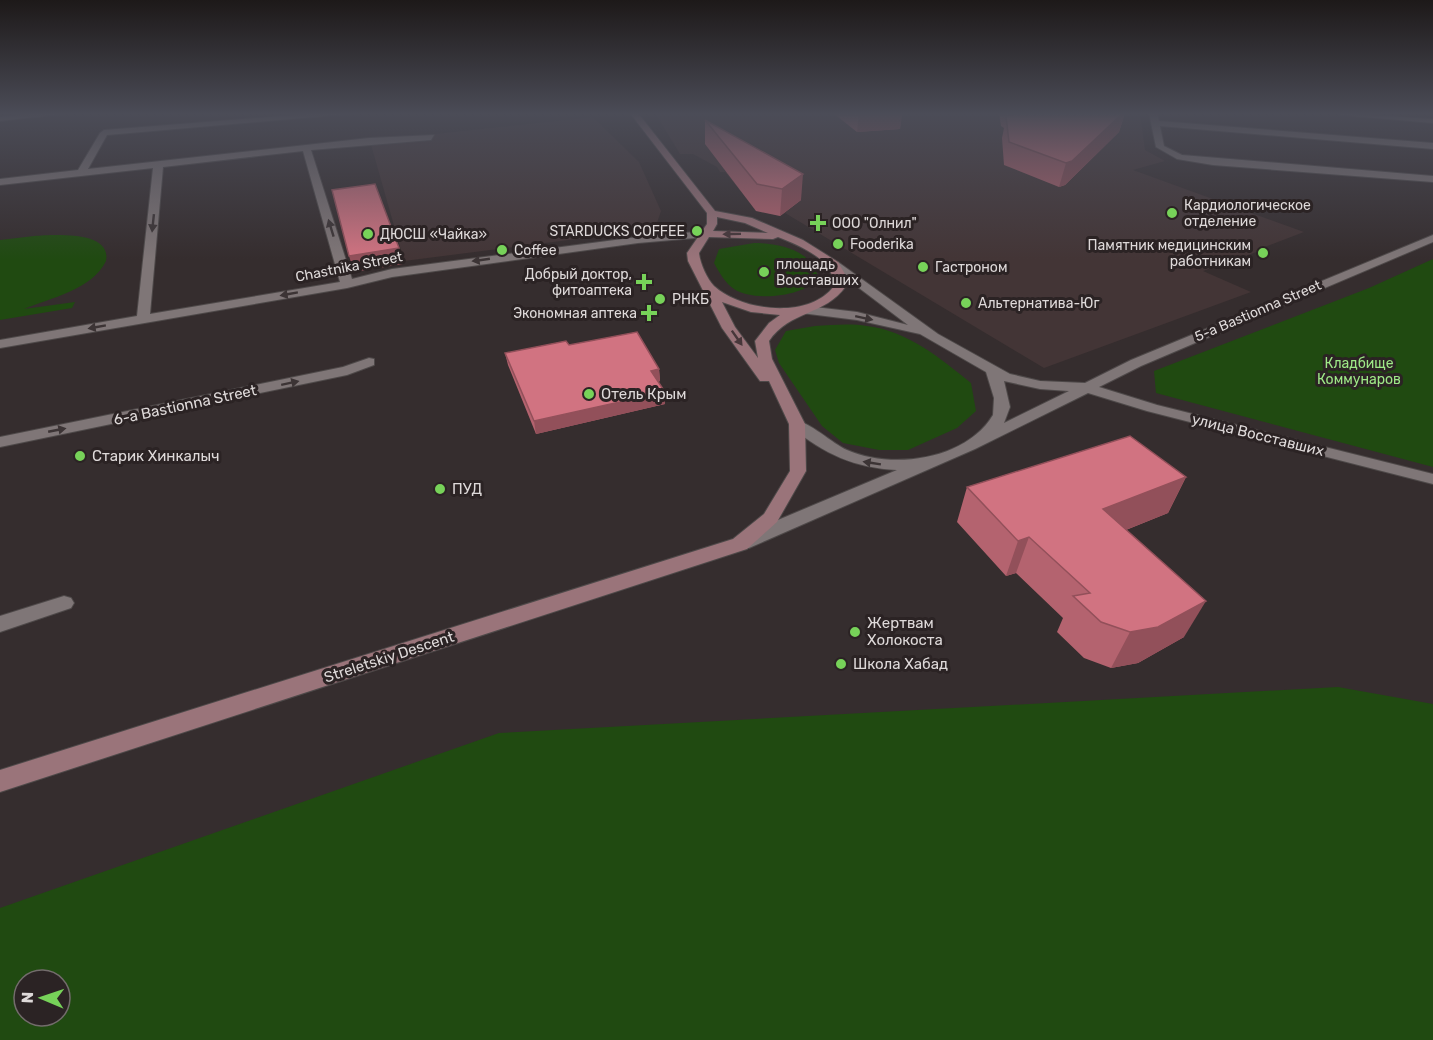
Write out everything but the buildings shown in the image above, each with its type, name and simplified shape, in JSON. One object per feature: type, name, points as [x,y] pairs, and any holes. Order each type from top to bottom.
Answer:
[{"type":"main road","points":[[670,162],[712,213],[748,220],[799,242],[834,264],[840,276],[840,286],[836,295],[830,300],[783,318],[774,324],[762,341],[765,359],[797,424]]},
{"type":"main road","points":[[712,213],[712,224],[693,253],[729,328],[797,424]]},
{"type":"main road","points":[[706,234],[762,235],[799,242]]},
{"type":"main road","points":[[708,287],[723,299],[747,308],[777,311],[806,310]]},
{"type":"main road","name":"Streletskiy Descent","points":[[0,782],[740,544],[771,518],[798,471],[797,424]]},
{"type":"street","points":[[82,172],[88,162]]},
{"type":"street","points":[[0,182],[192,162]]},
{"type":"street","points":[[310,162],[347,284]]},
{"type":"street","points":[[1210,162],[1433,179]]},
{"type":"street","points":[[143,319],[158,165]]},
{"type":"street","name":"Chastnika Street","points":[[0,344],[347,284],[415,270],[638,240],[706,234]]},
{"type":"street","name":"5-a Bastionna Street","points":[[969,446],[1084,387],[1433,238]]},
{"type":"street","points":[[834,264],[933,337]]},
{"type":"street","points":[[806,310],[874,320],[933,337]]},
{"type":"street","name":"5-a Bastionna Street","points":[[933,337],[993,372],[1040,385],[1084,387]]},
{"type":"street","name":"6-a Bastionna Street","points":[[0,442],[347,371],[369,362]]},
{"type":"street","points":[[740,544],[969,446],[990,429],[1003,410],[1004,402],[993,372]]},
{"type":"street","name":"улица Восставших","points":[[1084,387],[1152,408],[1433,479]]},
{"type":"street","points":[[797,424],[835,453],[856,460],[887,465],[931,464]]},
{"type":"street","points":[[0,624],[64,603]]},
{"type":"shaded area","points":[[376,162],[639,162],[661,211],[655,229],[404,261]]},
{"type":"shaded area","points":[[707,162],[1163,162],[1133,170],[1304,232],[1262,248],[1265,249],[1203,271],[1251,292],[1044,368],[785,213],[780,216],[754,210],[757,208],[725,172],[720,172],[717,167]]},
{"type":"green space","points":[[67,235],[91,239],[100,244],[105,251],[106,261],[100,271],[81,286],[24,309],[75,302],[72,308],[0,320],[0,240]]},
{"type":"green space","points":[[754,243],[793,250],[809,261],[815,268],[818,278],[802,290],[778,296],[753,295],[734,289],[725,281],[714,263],[719,249]]},
{"type":"green space","name":"Кладбище Коммунаров","points":[[1433,259],[1433,467],[1156,393],[1154,371],[1369,288]]},
{"type":"green space","points":[[848,324],[867,326],[910,340],[935,355],[971,383],[976,411],[957,428],[908,450],[879,450],[843,443],[822,426],[779,363],[775,350],[786,331]]},
{"type":"green space","points":[[1338,687],[1433,704],[1433,1040],[0,1040],[0,908],[499,733]]},
{"type":"place","name":"Кардиологическое отделение","points":[[1172,213]]},
{"type":"place","name":"ООО \"Олнил\"","points":[[818,223]]},
{"type":"place","name":"STARDUCKS COFFEE","points":[[697,231]]},
{"type":"place","name":"ДЮСШ «Чайка»","points":[[368,234]]},
{"type":"place","name":"Fooderika","points":[[838,244]]},
{"type":"place","name":"Coffee","points":[[502,250]]},
{"type":"place","name":"Памятник медицинским работникам","points":[[1263,253]]},
{"type":"place","name":"Гастроном","points":[[923,267]]},
{"type":"place","name":"площадь Восставших","points":[[764,272]]},
{"type":"place","name":"Добрый доктор, фитоаптека","points":[[644,282]]},
{"type":"place","name":"РНКБ","points":[[660,299]]},
{"type":"place","name":"Альтернатива-Юг","points":[[966,303]]},
{"type":"place","name":"Экономная аптека","points":[[649,313]]},
{"type":"place","name":"Отель Крым","points":[[589,394]]},
{"type":"place","name":"Старик Хинкалыч","points":[[80,456]]},
{"type":"place","name":"ПУД","points":[[440,489]]},
{"type":"place","name":"Жертвам Холокоста","points":[[855,632]]},
{"type":"place","name":"Школа Хабад","points":[[841,664]]}]
